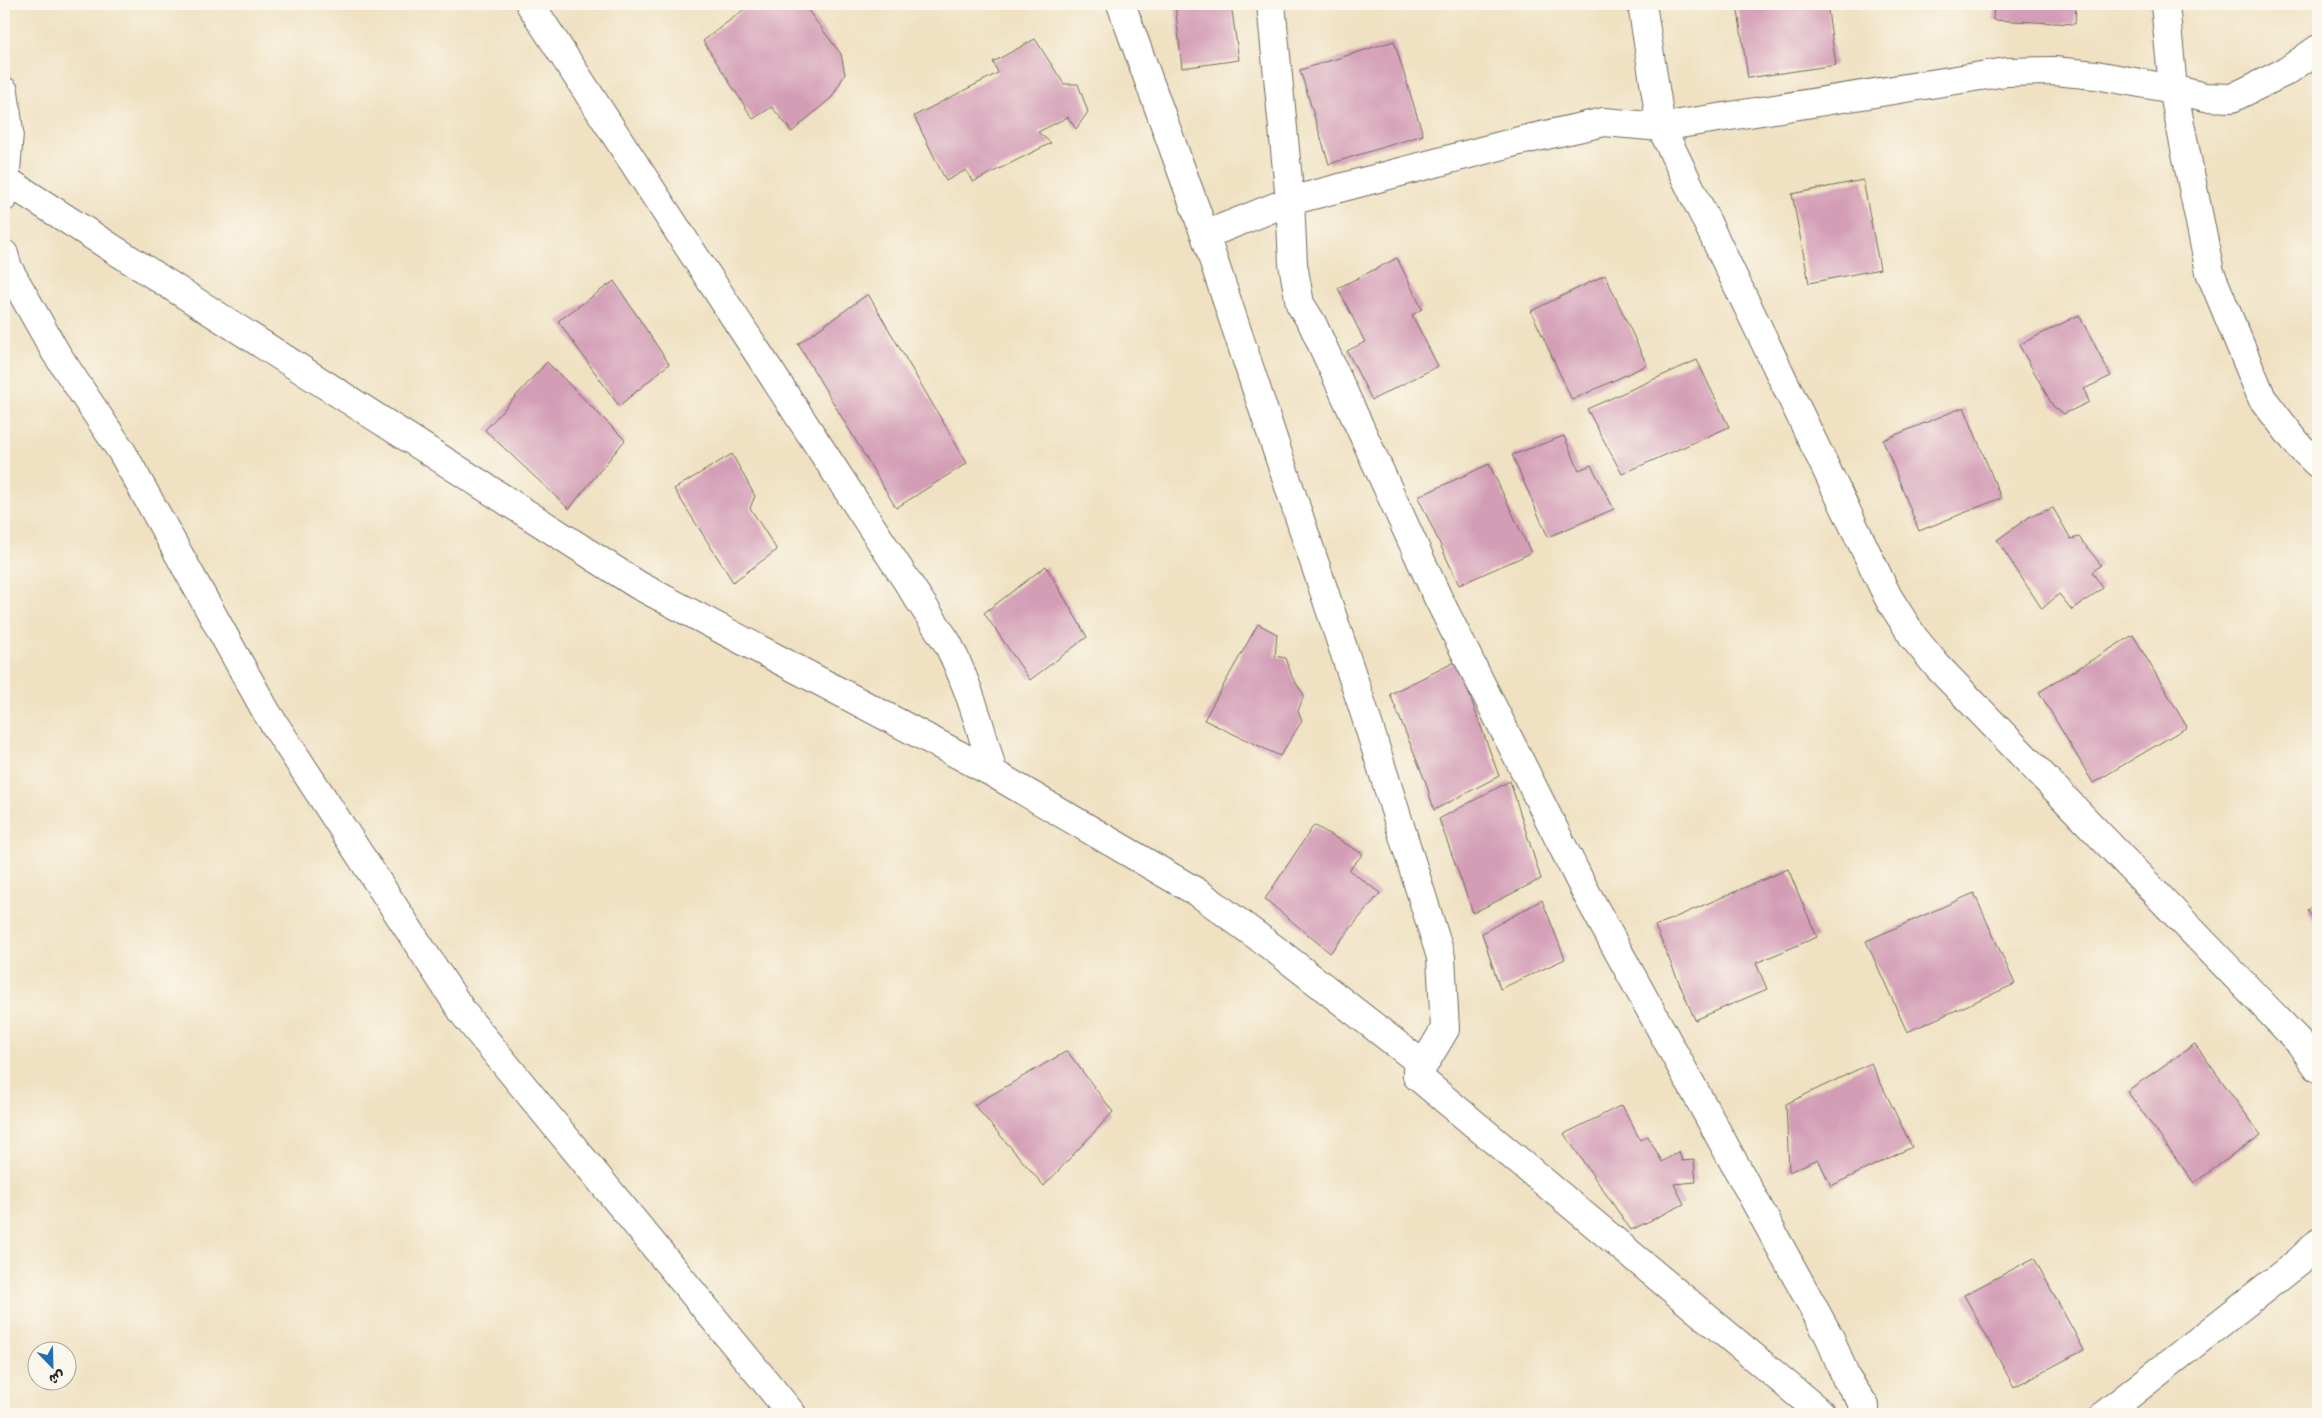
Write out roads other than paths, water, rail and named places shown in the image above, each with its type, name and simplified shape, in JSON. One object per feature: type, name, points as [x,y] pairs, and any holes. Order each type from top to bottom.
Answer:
[{"type":"street","points":[[530,4],[948,644],[964,676],[974,703],[993,774]]},
{"type":"street","points":[[1121,4],[1205,235],[1363,708],[1441,957],[1445,1029],[1417,1076]]},
{"type":"street","points":[[1271,4],[1290,201],[1293,264],[1300,304],[1312,323],[1438,598],[1583,887],[1830,1338],[1846,1378],[1865,1406],[1866,1414]]},
{"type":"street","points":[[1642,4],[1661,127],[1888,597],[1914,638],[1945,674],[2300,1044],[2318,1068]]},
{"type":"street","points":[[2165,4],[2173,89],[2210,272],[2262,398],[2299,446],[2318,464]]},
{"type":"street","points":[[1205,235],[1290,201],[1519,141],[1604,122],[1661,127],[2006,72],[2054,71],[2096,75],[2173,89],[2205,97],[2232,98],[2287,71],[2318,49]]},
{"type":"street","points":[[4,91],[9,132],[5,186],[638,585],[993,774],[1200,894],[1276,950],[1417,1060],[1417,1076]]},
{"type":"street","points":[[4,254],[8,268],[56,354],[122,452],[267,713],[464,1014],[792,1414]]},
{"type":"street","points":[[1417,1076],[1822,1414]]},
{"type":"street","points":[[2105,1414],[2298,1262],[2318,1243]]}]
